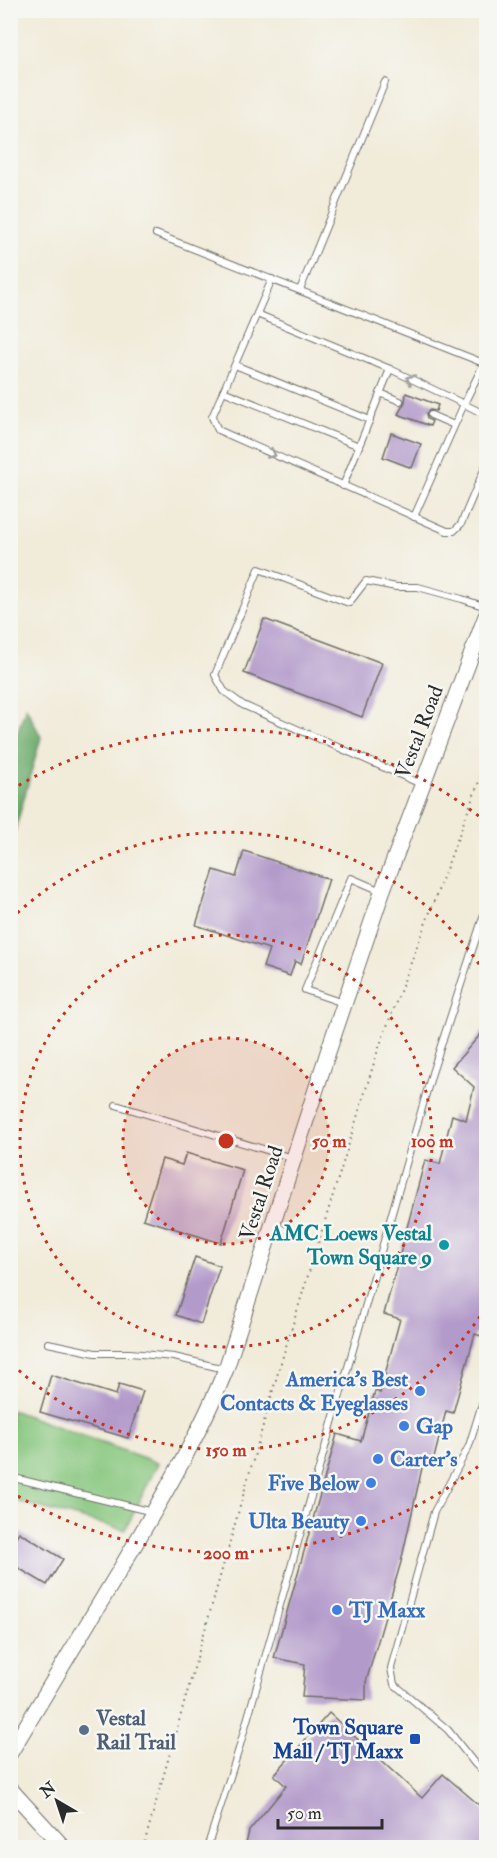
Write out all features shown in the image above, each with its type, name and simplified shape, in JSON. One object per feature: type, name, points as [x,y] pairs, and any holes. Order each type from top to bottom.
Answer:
[{"type":"street","name":"Vestal Road","points":[[10,1753],[154,1512],[202,1425],[226,1369],[382,892],[486,616]]},
{"type":"street","points":[[10,1789],[64,1848]]},
{"type":"lane","points":[[300,290],[385,82]]},
{"type":"lane","points":[[156,234],[485,363],[454,425],[414,517]]},
{"type":"lane","points":[[272,279],[212,417],[218,430],[447,531],[454,531],[461,524],[486,465]]},
{"type":"lane","points":[[257,314],[390,369],[486,415]]},
{"type":"lane","points":[[235,365],[370,420]]},
{"type":"lane","points":[[343,486],[390,369]]},
{"type":"lane","points":[[223,391],[359,446]]},
{"type":"lane","points":[[380,393],[400,401]]},
{"type":"lane","points":[[431,415],[454,425]]},
{"type":"lane","points":[[422,784],[243,705],[224,691],[215,675],[259,569],[349,603],[366,581],[396,587],[418,587],[462,598],[486,607]]},
{"type":"lane","points":[[344,1004],[305,990],[351,878],[382,892]]},
{"type":"lane","points":[[207,1848],[238,1752],[432,1073],[486,908]]},
{"type":"lane","points":[[116,1105],[294,1158]]},
{"type":"lane","points":[[48,1343],[95,1353],[174,1357],[226,1369]]},
{"type":"lane","points":[[486,1391],[469,1446],[434,1512],[391,1668],[394,1684],[448,1730],[486,1775]]},
{"type":"lane","points":[[10,1477],[154,1512]]},
{"type":"path","points":[[143,1848],[279,1369],[378,1050],[486,763]]},
{"type":"green space","points":[[26,707],[41,737],[11,845],[11,751]]},
{"type":"green space","points":[[11,1410],[158,1463],[125,1530],[11,1500]]},
{"type":"building","points":[[406,393],[438,405],[436,411],[430,410],[426,413],[427,419],[432,421],[430,426],[398,414],[405,402]]},
{"type":"building","points":[[391,433],[421,444],[412,468],[383,457]]},
{"type":"building","points":[[264,619],[382,663],[362,717],[244,673]]},
{"type":"building","points":[[244,851],[329,879],[301,964],[295,961],[290,976],[263,967],[269,949],[196,925],[214,870],[236,877]]},
{"type":"building","points":[[486,1028],[486,1315],[481,1336],[475,1334],[453,1413],[446,1411],[433,1462],[424,1459],[401,1562],[366,1682],[366,1700],[302,1697],[305,1664],[274,1658],[337,1434],[361,1441],[375,1391],[380,1393],[400,1319],[384,1314],[425,1160],[440,1164],[452,1115],[466,1120],[474,1087],[452,1067]]},
{"type":"building","points":[[186,1153],[243,1170],[221,1243],[143,1219],[162,1159],[182,1165]]},
{"type":"building","points":[[195,1257],[220,1266],[201,1324],[176,1315]]},
{"type":"building","points":[[51,1375],[116,1395],[119,1384],[143,1391],[128,1438],[40,1412]]},
{"type":"building","points":[[19,1532],[63,1559],[47,1585],[10,1563],[10,1546]]},
{"type":"building","points":[[329,1713],[422,1798],[443,1774],[486,1811],[486,1848],[245,1848],[249,1831],[286,1786],[274,1775]]},
{"type":"place","name":"AMC Loews Vestal Town Square 9","points":[[444,1245]]},
{"type":"place","name":"America's Best Contacts & Eyeglasses","points":[[420,1391]]},
{"type":"place","name":"Gap","points":[[404,1426]]},
{"type":"place","name":"Carter's","points":[[378,1459]]},
{"type":"place","name":"Five Below","points":[[371,1483]]},
{"type":"place","name":"Ulta Beauty","points":[[361,1521]]},
{"type":"place","name":"TJ Maxx","points":[[337,1610]]},
{"type":"place","name":"Vestal Rail Trail","points":[[84,1730]]},
{"type":"place","name":"Town Square Mall / TJ Maxx","points":[[415,1739]]}]
